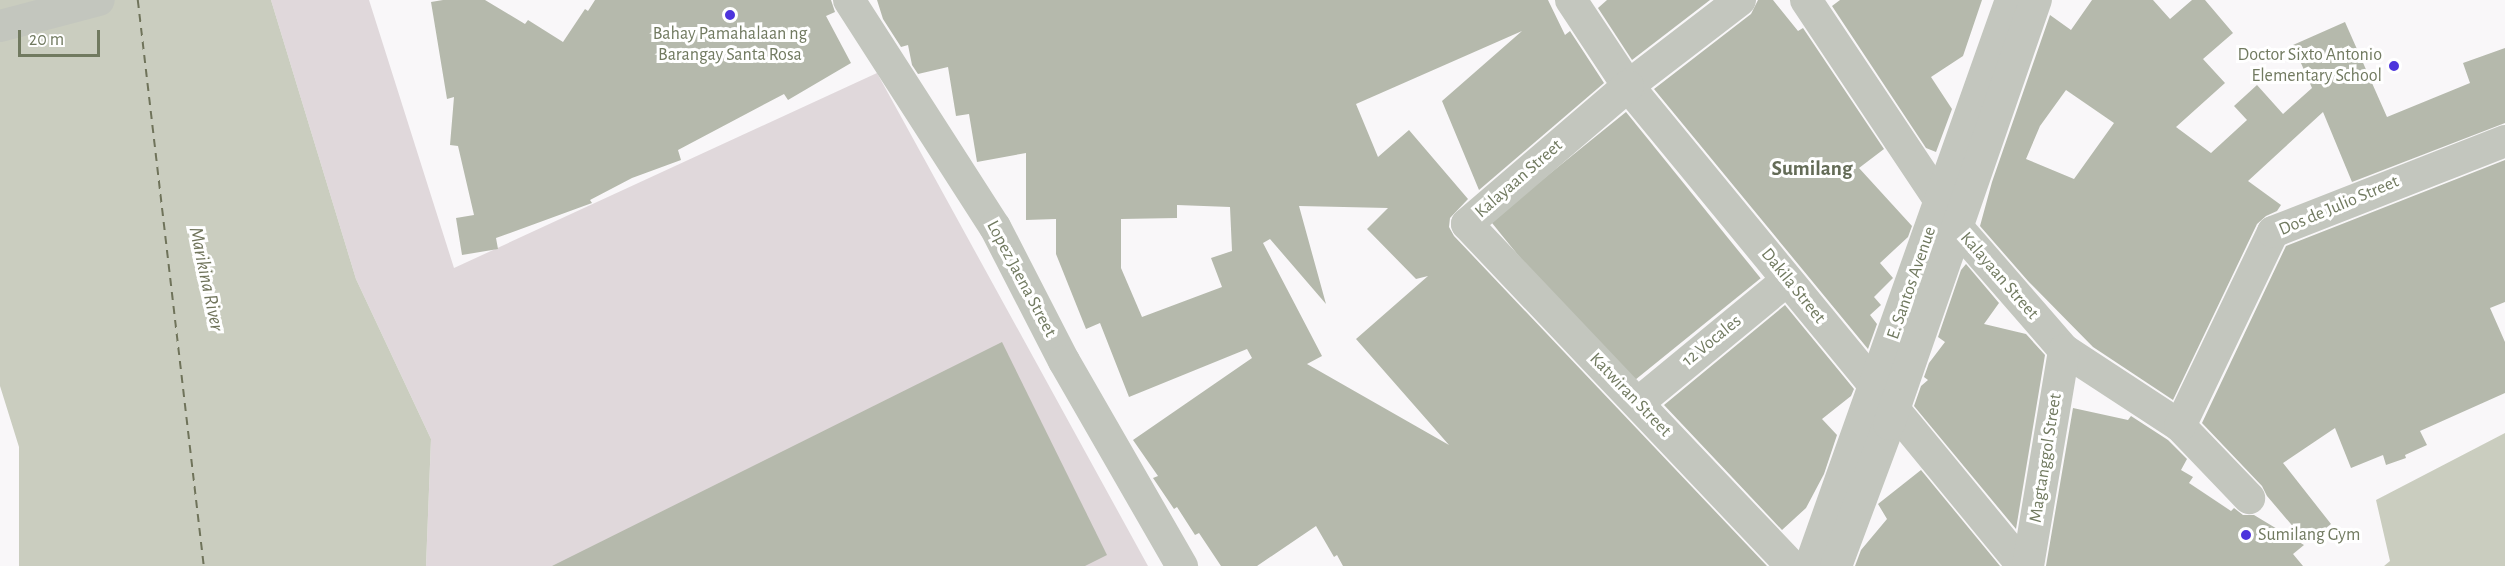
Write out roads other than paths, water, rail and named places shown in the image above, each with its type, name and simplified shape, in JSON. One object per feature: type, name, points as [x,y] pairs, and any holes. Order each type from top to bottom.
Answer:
[{"type":"street","points":[[0,26],[99,0]]},
{"type":"street","name":"Lopez Jaena Street","points":[[849,0],[995,227],[1064,361],[1182,566]]},
{"type":"street","name":"Dakila Street","points":[[1571,0],[1628,86],[2023,566]]},
{"type":"street","name":"Kalayaan Street","points":[[1467,224],[1628,86],[1740,0]]},
{"type":"street","name":"Kalayaan Street","points":[[1806,0],[1949,216],[2064,350],[2180,426],[2249,498]]},
{"type":"street","name":"E. Santos Avenue","points":[[1949,216],[2011,0]]},
{"type":"street","name":"E. Santos Avenue","points":[[1836,566],[1885,398],[1949,216],[2036,0]]},
{"type":"street","name":"Dos de Julio Street","points":[[2180,426],[2273,232],[2505,141]]},
{"type":"street","name":"Katwiran Street","points":[[1467,224],[1792,566]]},
{"type":"street","name":"12 Vocales","points":[[1638,404],[1787,280]]},
{"type":"street","name":"Magtanggol Street","points":[[2028,566],[2064,350]]},
{"type":"street","name":"E. Santos Avenue","points":[[1810,566],[1885,398]]},
{"type":"water","name":"Marikina River","points":[[0,0],[271,0],[356,279],[431,439],[426,566],[19,566],[19,447],[0,386]]},
{"type":"water","points":[[2505,433],[2505,566],[2384,566],[2390,561],[2376,500]]},
{"type":"place","name":"Bahay Pamahalaan ng Barangay Santa Rosa","points":[[730,15]]},
{"type":"place","name":"Doctor Sixto Antonio Elementary School","points":[[2394,66]]},
{"type":"place","name":"Sumilang Gym","points":[[2246,535]]},
{"type":"district","name":"Sumilang","points":[[1812,169]]}]
